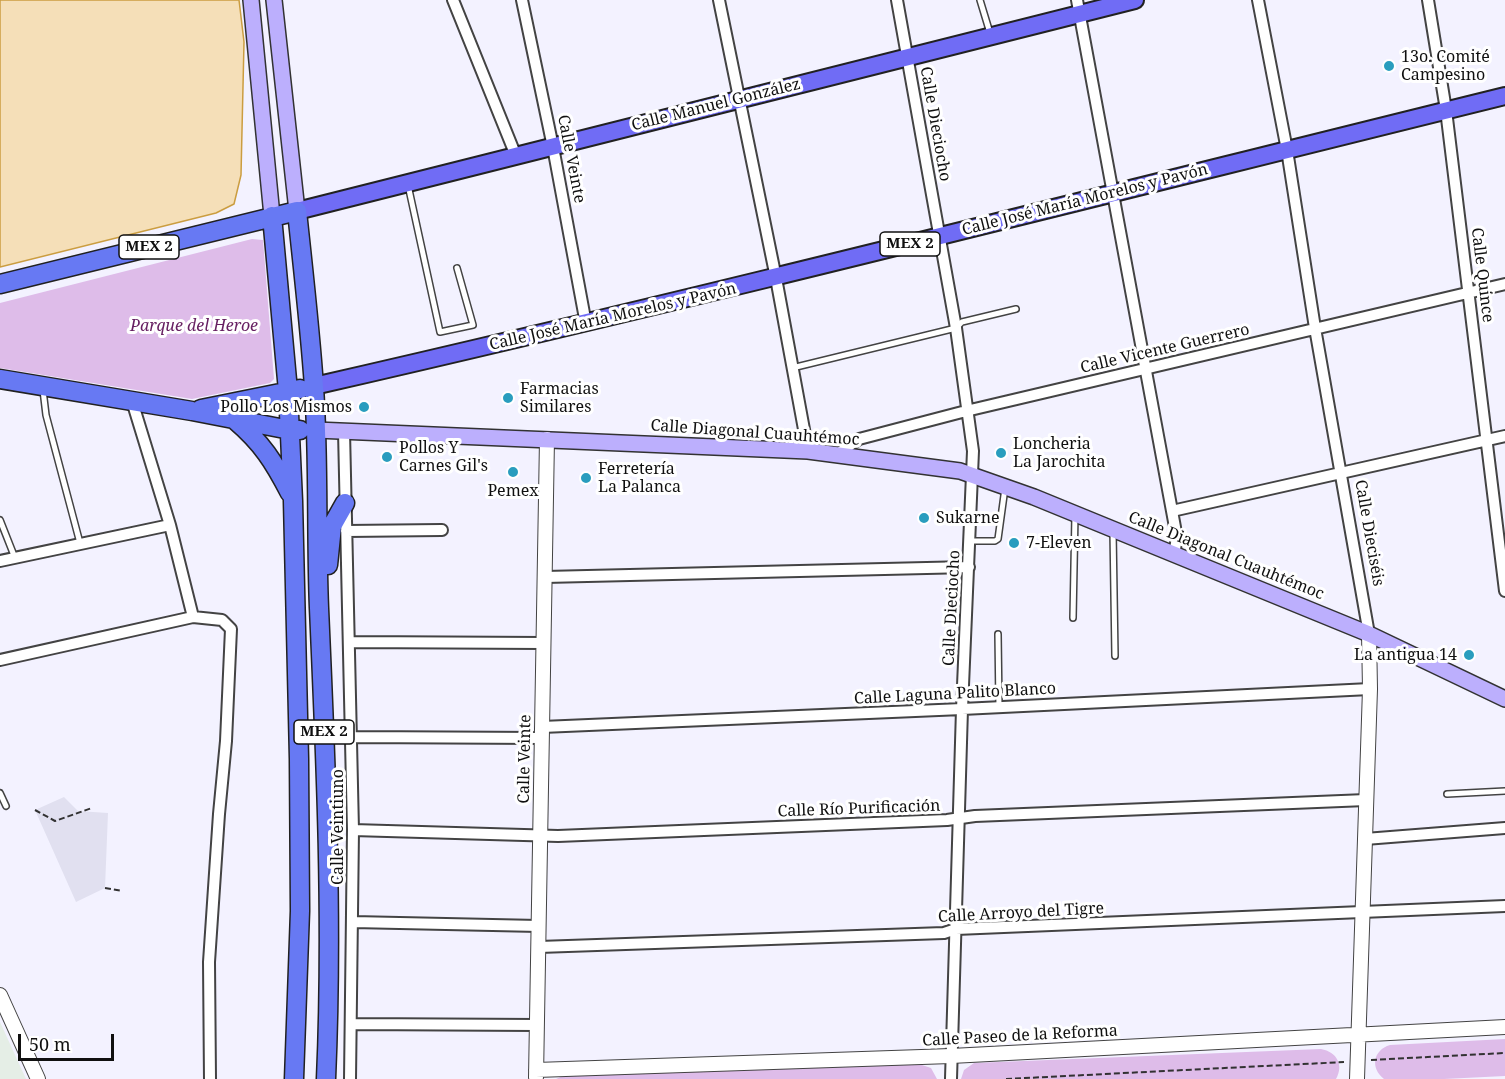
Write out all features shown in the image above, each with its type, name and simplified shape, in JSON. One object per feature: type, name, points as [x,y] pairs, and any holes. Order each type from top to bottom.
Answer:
[{"type":"highway","name":"MEX 2","points":[[0,284],[297,211],[314,386],[316,430],[319,604],[329,901],[329,1010],[326,1079]]},
{"type":"highway","name":"MEX 2","points":[[272,216],[288,391],[293,501],[300,899],[294,1079]]},
{"type":"highway","name":"MEX 2","points":[[0,379],[192,411],[314,386]]},
{"type":"highway","points":[[192,411],[290,430],[316,430]]},
{"type":"highway","points":[[234,419],[262,446],[274,463],[293,501]]},
{"type":"highway","points":[[319,604],[327,581],[332,526],[345,503]]},
{"type":"main road","points":[[251,0],[272,216]]},
{"type":"main road","points":[[274,0],[297,211]]},
{"type":"main road","name":"Calle Manuel González","points":[[297,211],[991,36],[1079,7],[1135,0]]},
{"type":"main road","name":"Calle José María Morelos y Pavón","points":[[314,386],[776,278],[1505,96]]},
{"type":"main road","name":"Calle Diagonal Cuauhtémoc","points":[[316,430],[808,451],[923,465],[973,475],[1075,514],[1369,634],[1505,699]]},
{"type":"street","points":[[453,0],[516,156]]},
{"type":"street","name":"Calle Veinte","points":[[522,0],[553,147],[586,324]]},
{"type":"street","points":[[718,0],[776,278],[808,451]]},
{"type":"street","name":"Calle Dieciocho","points":[[897,0],[956,328],[973,451],[962,709],[951,1079]]},
{"type":"street","name":"Calle Dieciséis","points":[[1258,0],[1287,150],[1315,328],[1369,634],[1370,689],[1357,1079]]},
{"type":"street","name":"Calle Quince","points":[[1428,0],[1446,110],[1505,591]]},
{"type":"street","points":[[1079,7],[1177,538],[1174,554]]},
{"type":"street","name":"Calle Vicente Guerrero","points":[[836,454],[859,439],[966,411],[1505,284]]},
{"type":"street","points":[[132,401],[170,525],[193,617]]},
{"type":"street","name":"Calle Veintiuno","points":[[344,431],[353,830],[350,1079]]},
{"type":"street","points":[[1172,511],[1505,436]]},
{"type":"street","name":"Calle Veinte","points":[[536,1074],[547,439]]},
{"type":"street","points":[[0,561],[170,525]]},
{"type":"street","points":[[346,531],[442,530]]},
{"type":"street","points":[[545,577],[969,567]]},
{"type":"street","points":[[0,660],[193,617],[222,620],[231,629],[226,741],[209,962],[210,1079]]},
{"type":"street","points":[[349,642],[544,643]]},
{"type":"street","name":"Calle Laguna Palito Blanco","points":[[352,737],[542,732],[1370,689]]},
{"type":"street","name":"Calle Río Purificación","points":[[353,830],[558,837],[1366,801]]},
{"type":"street","points":[[1365,839],[1505,828]]},
{"type":"street","name":"Calle Arroyo del Tigre","points":[[539,947],[944,933],[956,929],[1505,906]]},
{"type":"street","points":[[353,922],[539,926]]},
{"type":"street","points":[[0,995],[38,1079]]},
{"type":"street","points":[[351,1024],[537,1025]]},
{"type":"street","name":"Calle Paseo de la Reforma","points":[[536,1074],[951,1056],[1505,1027]]},
{"type":"lane","points":[[980,0],[991,36]]},
{"type":"lane","points":[[408,183],[440,332],[473,325],[457,268]]},
{"type":"lane","points":[[792,368],[956,328],[962,322],[1016,309]]},
{"type":"lane","points":[[42,386],[46,415],[80,543]]},
{"type":"lane","points":[[970,541],[998,539],[1005,486]]},
{"type":"lane","points":[[1073,618],[1075,514]]},
{"type":"lane","points":[[0,520],[15,558]]},
{"type":"lane","points":[[1113,530],[1115,656]]},
{"type":"lane","points":[[998,634],[999,707]]},
{"type":"lane","points":[[1447,794],[1505,791]]},
{"type":"lane","points":[[0,793],[6,806]]},
{"type":"path","points":[[35,810],[55,821],[92,808]]},
{"type":"path","points":[[105,888],[122,891]]},
{"type":"path","points":[[1006,1079],[1505,1053]]},
{"type":"shaded area","points":[[0,0],[239,0],[244,42],[241,175],[234,204],[216,213],[0,267]]},
{"type":"shaded area","points":[[64,797],[78,811],[108,813],[105,888],[76,902],[35,810]]},
{"type":"shaded area","points":[[0,1022],[26,1079],[0,1079]]},
{"type":"green space","name":"Parque del Heroe","points":[[252,239],[263,240],[274,379],[270,383],[192,399],[0,368],[0,303]]},
{"type":"green space","points":[[1505,1039],[1505,1076],[1384,1079],[1375,1065],[1380,1051],[1390,1045]]},
{"type":"green space","points":[[1321,1049],[1331,1053],[1338,1060],[1339,1069],[1336,1079],[961,1079],[964,1070],[974,1063]]},
{"type":"green space","points":[[919,1064],[931,1068],[937,1079],[556,1079],[563,1076]]},
{"type":"place","name":"13o. Comité Campesino","points":[[1389,66]]},
{"type":"place","name":"Farmacias Similares","points":[[508,398]]},
{"type":"place","name":"Pollo Los Mismos","points":[[364,407]]},
{"type":"place","name":"Loncheria La Jarochita","points":[[1001,453]]},
{"type":"place","name":"Pollos Y Carnes Gil's","points":[[387,457]]},
{"type":"place","name":"Pemex","points":[[513,472]]},
{"type":"place","name":"Ferretería La Palanca","points":[[586,478]]},
{"type":"place","name":"Sukarne","points":[[924,518]]},
{"type":"place","name":"7-Eleven","points":[[1014,543]]},
{"type":"place","name":"La antigua 14","points":[[1469,655]]}]
